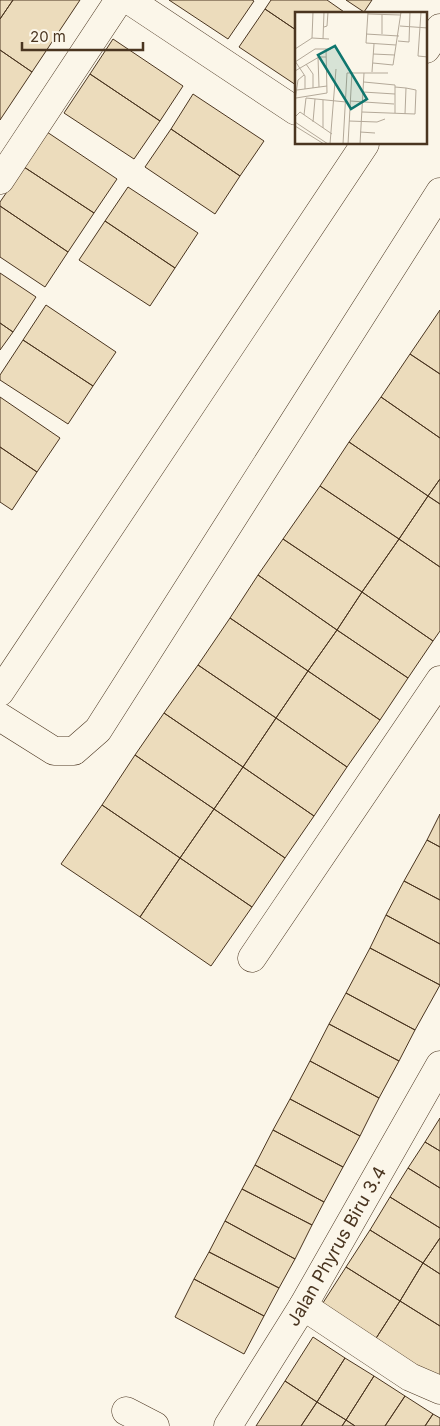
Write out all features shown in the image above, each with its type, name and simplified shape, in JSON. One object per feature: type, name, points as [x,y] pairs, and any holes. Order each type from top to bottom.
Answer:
[{"type":"street","points":[[0,179],[119,0]]},
{"type":"street","points":[[129,0],[295,110]]},
{"type":"street","points":[[428,46],[440,28]]},
{"type":"street","points":[[0,692],[356,147]]},
{"type":"street","points":[[0,717],[54,751],[74,751],[98,730],[440,192]]},
{"type":"street","points":[[252,958],[440,680]]},
{"type":"street","name":"Jalan Phyrus Biru 3.4","points":[[228,1426],[302,1306],[440,1065]]},
{"type":"street","points":[[302,1306],[410,1377],[440,1390]]},
{"type":"street","points":[[126,1411],[156,1426]]},
{"type":"building","points":[[0,0],[13,0],[0,19]]},
{"type":"building","points":[[13,0],[80,0],[32,72],[0,50],[0,19]]},
{"type":"building","points":[[169,0],[252,0],[254,1],[228,39]]},
{"type":"building","points":[[271,0],[327,0],[344,12],[295,12],[295,29],[265,9]]},
{"type":"building","points":[[346,0],[372,0],[364,12]]},
{"type":"building","points":[[265,9],[295,29],[295,84],[239,47]]},
{"type":"building","points":[[113,39],[183,86],[160,121],[90,74]]},
{"type":"building","points":[[0,50],[32,72],[0,120]]},
{"type":"building","points":[[90,74],[160,121],[134,159],[64,113]]},
{"type":"building","points":[[193,94],[264,141],[240,176],[171,129]]},
{"type":"building","points":[[171,129],[240,176],[215,214],[145,167]]},
{"type":"building","points":[[47,132],[117,179],[94,213],[24,167]]},
{"type":"building","points":[[24,167],[94,213],[68,252],[0,206],[0,202]]},
{"type":"building","points":[[128,187],[198,233],[175,268],[105,221]]},
{"type":"building","points":[[0,206],[68,252],[45,287],[0,257]]},
{"type":"building","points":[[105,221],[175,268],[150,306],[79,260]]},
{"type":"building","points":[[0,273],[36,297],[13,332],[0,323]]},
{"type":"building","points":[[46,305],[116,352],[93,386],[23,340]]},
{"type":"building","points":[[440,310],[440,374],[410,354]]},
{"type":"building","points":[[0,323],[13,332],[0,350]]},
{"type":"building","points":[[23,340],[93,386],[68,424],[0,380],[0,375]]},
{"type":"building","points":[[410,354],[440,374],[440,438],[381,397]]},
{"type":"building","points":[[0,397],[60,438],[37,472],[0,447]]},
{"type":"building","points":[[381,397],[440,438],[440,479],[428,496],[349,442]]},
{"type":"building","points":[[349,442],[428,496],[399,539],[320,486]]},
{"type":"building","points":[[0,447],[37,472],[12,510],[0,502]]},
{"type":"building","points":[[440,479],[440,504],[428,496]]},
{"type":"building","points":[[320,486],[399,539],[362,592],[283,539]]},
{"type":"building","points":[[428,496],[440,504],[440,567],[399,539]]},
{"type":"building","points":[[283,539],[362,592],[337,630],[258,575]]},
{"type":"building","points":[[399,539],[440,567],[440,631],[433,641],[362,592]]},
{"type":"building","points":[[258,575],[337,630],[308,671],[230,618]]},
{"type":"building","points":[[362,592],[433,641],[408,678],[337,630]]},
{"type":"building","points":[[230,618],[308,671],[276,718],[198,665]]},
{"type":"building","points":[[337,630],[408,678],[380,720],[308,671]]},
{"type":"building","points":[[198,665],[276,718],[243,767],[164,713]]},
{"type":"building","points":[[308,671],[380,720],[347,767],[276,718]]},
{"type":"building","points":[[164,713],[243,767],[214,809],[135,755]]},
{"type":"building","points":[[276,718],[347,767],[314,816],[243,767]]},
{"type":"building","points":[[135,755],[214,809],[180,858],[102,805]]},
{"type":"building","points":[[243,767],[314,816],[285,858],[214,809]]},
{"type":"building","points":[[102,805],[180,858],[140,917],[61,864]]},
{"type":"building","points":[[214,809],[285,858],[252,907],[180,858]]},
{"type":"building","points":[[440,814],[440,847],[427,840]]},
{"type":"building","points":[[427,840],[440,847],[440,900],[404,881]]},
{"type":"building","points":[[180,858],[252,907],[211,966],[140,917]]},
{"type":"building","points":[[404,881],[440,900],[440,944],[386,915]]},
{"type":"building","points":[[386,915],[440,944],[440,985],[370,948]]},
{"type":"building","points":[[370,948],[440,985],[415,1030],[346,993]]},
{"type":"building","points":[[346,993],[415,1030],[399,1061],[329,1024]]},
{"type":"building","points":[[329,1024],[399,1061],[379,1098],[310,1061]]},
{"type":"building","points":[[310,1061],[379,1098],[360,1136],[290,1099]]},
{"type":"building","points":[[290,1099],[360,1136],[343,1167],[273,1130]]},
{"type":"building","points":[[440,1118],[440,1151],[425,1142]]},
{"type":"building","points":[[273,1130],[343,1167],[324,1202],[255,1165]]},
{"type":"building","points":[[425,1142],[440,1151],[440,1188],[408,1168]]},
{"type":"building","points":[[255,1165],[324,1202],[312,1225],[242,1189]]},
{"type":"building","points":[[408,1168],[440,1188],[440,1228],[390,1197]]},
{"type":"building","points":[[242,1189],[312,1225],[295,1259],[225,1221]]},
{"type":"building","points":[[390,1197],[440,1228],[440,1238],[423,1263],[370,1230]]},
{"type":"building","points":[[225,1221],[295,1259],[279,1288],[209,1252]]},
{"type":"building","points":[[370,1230],[423,1263],[400,1301],[346,1267]]},
{"type":"building","points":[[440,1238],[440,1274],[423,1263]]},
{"type":"building","points":[[209,1252],[279,1288],[264,1316],[194,1279]]},
{"type":"building","points":[[423,1263],[440,1274],[440,1326],[400,1301]]},
{"type":"building","points":[[346,1267],[400,1301],[373,1343],[319,1309]]},
{"type":"building","points":[[194,1279],[264,1316],[244,1354],[175,1317]]},
{"type":"building","points":[[400,1301],[440,1326],[440,1386],[373,1343]]},
{"type":"building","points":[[313,1337],[345,1358],[317,1402],[285,1381]]},
{"type":"building","points":[[345,1358],[374,1376],[346,1420],[317,1402]]},
{"type":"building","points":[[374,1376],[405,1396],[385,1426],[355,1426],[346,1420]]},
{"type":"building","points":[[285,1381],[317,1402],[301,1426],[256,1426]]},
{"type":"building","points":[[405,1396],[433,1414],[425,1426],[385,1426]]},
{"type":"building","points":[[317,1402],[346,1420],[342,1426],[301,1426]]},
{"type":"building","points":[[433,1414],[440,1418],[440,1426],[425,1426]]},
{"type":"building","points":[[346,1420],[355,1426],[342,1426]]}]
